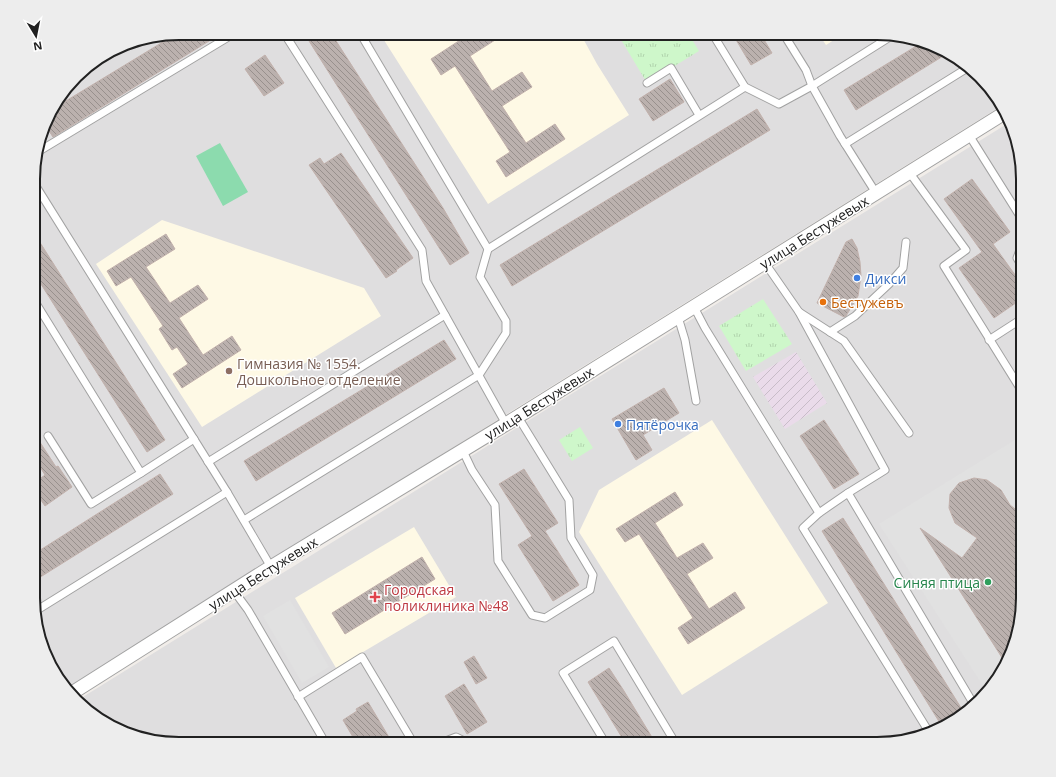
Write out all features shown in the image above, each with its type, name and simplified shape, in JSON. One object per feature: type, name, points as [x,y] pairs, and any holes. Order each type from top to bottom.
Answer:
[{"type":"street","name":"улица Бестужевых","points":[[76,691],[271,567],[518,417],[1001,115]]},
{"type":"lane","points":[[44,146],[223,40]]},
{"type":"lane","points":[[288,40],[422,250],[426,280],[506,424]]},
{"type":"lane","points":[[364,40],[488,249]]},
{"type":"lane","points":[[716,40],[745,87],[779,104],[812,86],[884,40]]},
{"type":"lane","points":[[787,40],[806,70],[812,86],[845,144],[876,193]]},
{"type":"lane","points":[[647,83],[671,68],[699,115]]},
{"type":"lane","points":[[845,144],[963,71]]},
{"type":"lane","points":[[244,520],[479,375],[506,333],[506,321],[480,277],[488,249],[745,87]]},
{"type":"lane","points":[[969,135],[1016,210]]},
{"type":"lane","points":[[909,172],[966,250],[944,266],[1016,382]]},
{"type":"lane","points":[[40,193],[227,492],[271,567]]},
{"type":"lane","points":[[830,332],[855,316],[903,268],[906,242]]},
{"type":"lane","points":[[765,263],[798,312],[885,470],[819,513],[803,528],[926,728]]},
{"type":"lane","points":[[694,307],[819,513]]},
{"type":"lane","points":[[40,310],[141,473]]},
{"type":"lane","points":[[798,312],[844,341],[909,433]]},
{"type":"lane","points":[[208,462],[445,315]]},
{"type":"lane","points":[[678,317],[685,340],[696,401]]},
{"type":"lane","points":[[990,340],[1016,323]]},
{"type":"lane","points":[[463,451],[472,470],[496,506],[498,561],[532,615],[545,618],[590,590],[593,575],[570,538],[569,500],[518,417]]},
{"type":"lane","points":[[48,436],[91,504],[194,440]]},
{"type":"lane","points":[[40,608],[227,492]]},
{"type":"lane","points":[[848,493],[971,700]]},
{"type":"lane","points":[[234,591],[248,610],[322,737]]},
{"type":"lane","points":[[602,737],[563,673],[614,641],[672,737]]},
{"type":"lane","points":[[298,697],[362,657],[410,737]]},
{"type":"shaded area","points":[[170,40],[886,40],[913,45],[946,59],[975,81],[997,109],[71,685],[63,675],[54,659],[45,634],[40,607],[41,161],[47,135],[59,110],[81,81],[102,63],[135,47]]},
{"type":"shaded area","points":[[384,40],[584,40],[629,115],[488,204]]},
{"type":"shaded area","points":[[823,40],[834,40],[826,45]]},
{"type":"shaded area","points":[[1005,125],[1011,143],[1016,170],[1016,607],[1011,634],[997,667],[981,690],[954,714],[921,730],[895,736],[877,737],[170,737],[143,732],[126,726],[110,718],[82,697]]},
{"type":"shaded area","name":"Гимназия № 1554. Дошкольное отделение","points":[[162,220],[364,288],[381,316],[202,427],[96,264]]},
{"type":"shaded area","points":[[796,352],[827,403],[785,429],[753,377]]},
{"type":"shaded area","points":[[712,420],[828,603],[682,695],[579,532],[599,490]]},
{"type":"shaded area","points":[[1016,439],[1016,510],[1010,505],[1001,490],[987,480],[974,478],[959,483],[950,494],[949,508],[955,523],[981,533],[962,558],[920,529],[1002,657],[984,687],[879,524]]},
{"type":"shaded area","name":"Городская поликлиника №48","points":[[414,527],[456,597],[336,668],[295,598]]},
{"type":"shaded area","points":[[290,600],[329,667],[302,683],[263,616]]},
{"type":"green space","points":[[621,40],[692,40],[699,51],[647,83]]},
{"type":"green space","points":[[220,143],[248,192],[223,206],[196,156]]},
{"type":"green space","points":[[763,299],[792,344],[746,371],[719,326]]},
{"type":"green space","points":[[580,427],[593,448],[572,461],[559,440]]},
{"type":"building","points":[[211,40],[53,137],[49,131],[64,102],[165,41]]},
{"type":"building","points":[[308,40],[335,40],[443,208],[469,253],[450,265]]},
{"type":"building","points":[[460,40],[495,40],[470,56],[492,91],[522,72],[532,87],[502,106],[526,143],[555,124],[565,139],[506,177],[496,161],[510,152],[455,66],[441,75],[431,59]]},
{"type":"building","points":[[736,40],[764,40],[772,53],[751,65]]},
{"type":"building","points":[[916,46],[942,57],[856,110],[844,90]]},
{"type":"building","points":[[265,55],[284,83],[264,96],[245,69]]},
{"type":"building","points":[[670,79],[684,102],[653,121],[639,99]]},
{"type":"building","points":[[757,109],[770,130],[512,286],[500,265]]},
{"type":"building","points":[[341,153],[413,258],[386,278],[309,165],[320,158],[324,164]]},
{"type":"building","points":[[972,179],[1010,232],[993,244],[1016,276],[1016,303],[994,318],[959,268],[982,252],[944,199]]},
{"type":"building","points":[[166,234],[175,249],[146,267],[170,303],[198,285],[208,299],[179,318],[203,355],[232,336],[241,350],[182,388],[173,374],[188,364],[177,347],[172,350],[159,329],[163,326],[131,277],[116,286],[107,271]]},
{"type":"building","points":[[852,239],[857,248],[861,276],[858,296],[844,317],[817,303],[846,242]]},
{"type":"building","points":[[40,242],[165,440],[147,452],[40,283]]},
{"type":"building","points":[[444,340],[456,359],[256,481],[244,461]]},
{"type":"building","points":[[664,388],[679,413],[643,435],[652,450],[636,460],[612,419]]},
{"type":"building","points":[[824,420],[859,474],[834,489],[800,436]]},
{"type":"building","points":[[40,442],[56,467],[58,466],[72,487],[45,506],[40,499],[40,479],[45,475],[40,467]]},
{"type":"building","points":[[524,469],[558,523],[545,531],[579,585],[553,601],[518,545],[532,536],[499,484]]},
{"type":"building","points":[[160,474],[173,494],[40,577],[40,550]]},
{"type":"building","name":"Синяя птица","points":[[974,478],[987,480],[1001,490],[1010,505],[1016,510],[1016,607],[1011,634],[1002,657],[920,528],[962,558],[977,538],[955,523],[949,508],[950,494],[959,483]]},
{"type":"building","points":[[675,492],[683,505],[655,523],[677,558],[703,543],[713,558],[687,574],[709,609],[735,592],[745,608],[688,644],[678,628],[693,618],[639,534],[625,542],[616,529]]},
{"type":"building","points":[[843,518],[961,708],[954,714],[939,722],[822,531]]},
{"type":"building","points":[[422,557],[435,579],[345,634],[332,613]]},
{"type":"building","points":[[474,656],[487,678],[476,684],[464,662]]},
{"type":"building","points":[[609,668],[652,737],[622,737],[588,682]]},
{"type":"building","points":[[464,684],[487,722],[467,734],[445,696]]},
{"type":"building","points":[[368,702],[389,737],[353,737],[343,720],[357,711],[356,709]]},
{"type":"place","name":"Дикси","points":[[857,278]]},
{"type":"place","name":"Бестужевъ","points":[[823,302]]},
{"type":"place","name":"Гимназия № 1554. Дошкольное отделение","points":[[229,371]]},
{"type":"place","name":"Пятёрочка","points":[[618,424]]},
{"type":"place","name":"Синяя птица","points":[[988,582]]},
{"type":"place","name":"Городская поликлиника №48","points":[[375,597]]}]
